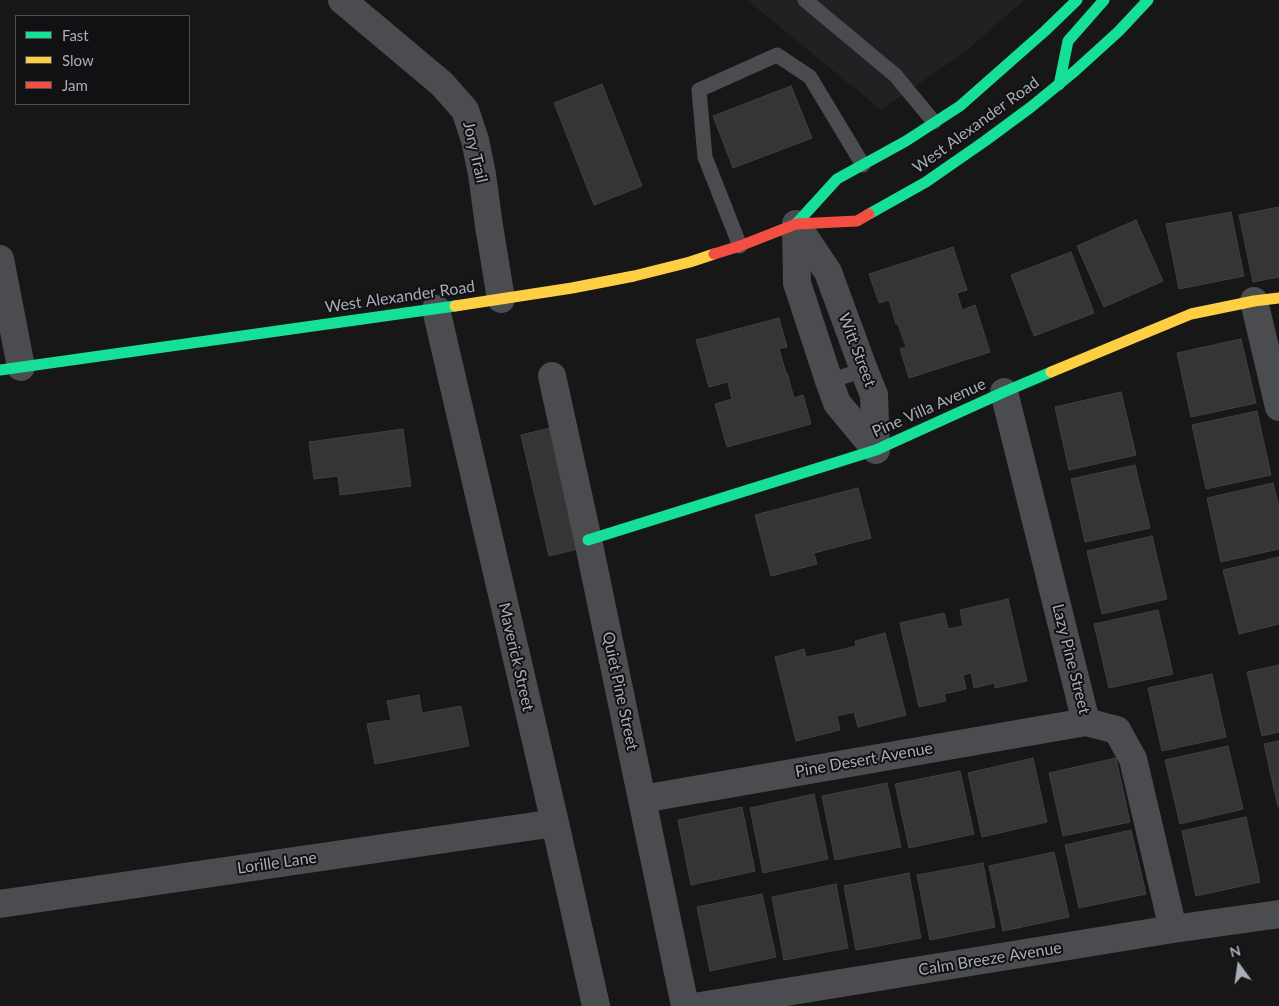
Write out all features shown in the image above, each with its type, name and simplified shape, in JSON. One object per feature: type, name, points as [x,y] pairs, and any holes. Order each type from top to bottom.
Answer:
[{"type":"main road","name":"West Alexander Road","points":[[796,224],[837,179],[906,141],[960,106],[1077,0]]},
{"type":"main road","points":[[1059,85],[1068,41],[1104,0]]},
{"type":"main road","name":"West Alexander Road","points":[[10,369],[572,288],[634,276],[690,262],[740,246],[796,224],[857,221],[926,182],[985,141],[1059,85],[1119,31],[1148,0]]},
{"type":"main road","name":"Pine Villa Avenue","points":[[588,540],[876,450],[1004,392],[1191,314],[1267,300]]},
{"type":"street","name":"Jory Trail","points":[[342,0],[442,84],[465,110],[475,140],[482,174],[500,299]]},
{"type":"street","name":"Witt Street","points":[[796,224],[828,272],[874,395],[876,450]]},
{"type":"street","points":[[796,224],[797,283],[829,381],[837,403],[876,450]]},
{"type":"street","points":[[0,259],[10,369]]},
{"type":"street","points":[[1267,300],[1279,407]]},
{"type":"street","name":"Maverick Street","points":[[436,309],[596,1006]]},
{"type":"street","name":"Quiet Pine Street","points":[[552,376],[685,1006]]},
{"type":"street","name":"Lazy Pine Street","points":[[1004,392],[1086,722],[1117,730],[1133,759],[1173,929]]},
{"type":"street","name":"Pine Desert Avenue","points":[[642,799],[1086,722]]},
{"type":"street","name":"Lorille Lane","points":[[0,904],[555,822]]},
{"type":"street","name":"Calm Breeze Avenue","points":[[700,1006],[1173,929],[1279,914]]},
{"type":"lane","points":[[805,0],[895,75],[934,122]]},
{"type":"lane","points":[[740,246],[705,157],[699,90],[776,55],[810,77],[863,165]]},
{"type":"lane","points":[[829,381],[864,370]]},
{"type":"shaded area","points":[[747,0],[1024,0],[966,51],[881,110]]},
{"type":"building","points":[[602,84],[642,186],[594,205],[554,103]]},
{"type":"building","points":[[791,86],[812,138],[733,168],[713,116]]},
{"type":"building","points":[[1279,207],[1279,277],[1253,282],[1239,215]]},
{"type":"building","points":[[1231,212],[1244,276],[1179,289],[1166,224]]},
{"type":"building","points":[[1136,220],[1163,281],[1104,307],[1077,246]]},
{"type":"building","points":[[953,247],[967,290],[957,293],[962,310],[975,305],[990,352],[909,378],[900,349],[906,347],[898,324],[896,324],[889,300],[879,303],[869,274]]},
{"type":"building","points":[[1071,252],[1094,313],[1034,336],[1011,275]]},
{"type":"building","points":[[779,318],[787,347],[779,349],[786,373],[794,398],[803,395],[811,424],[727,447],[715,404],[732,399],[728,382],[709,387],[696,340]]},
{"type":"building","points":[[1241,339],[1256,403],[1191,417],[1177,353]]},
{"type":"building","points":[[1121,392],[1136,455],[1069,470],[1055,407]]},
{"type":"building","points":[[1257,411],[1271,475],[1206,489],[1192,425]]},
{"type":"building","points":[[550,428],[578,549],[549,556],[521,435]]},
{"type":"building","points":[[403,429],[411,486],[340,495],[338,476],[314,479],[309,442]]},
{"type":"building","points":[[1135,465],[1150,528],[1085,542],[1071,479]]},
{"type":"building","points":[[1273,483],[1279,507],[1279,549],[1221,562],[1207,498]]},
{"type":"building","points":[[858,488],[871,538],[814,553],[817,564],[771,576],[755,515]]},
{"type":"building","points":[[1152,536],[1167,599],[1102,614],[1087,551]]},
{"type":"building","points":[[1279,557],[1279,624],[1239,634],[1223,570]]},
{"type":"building","points":[[1008,599],[1027,681],[995,688],[994,683],[974,688],[971,673],[963,675],[966,689],[944,694],[946,701],[919,707],[900,623],[944,613],[948,629],[963,626],[960,610]]},
{"type":"building","points":[[1158,610],[1173,674],[1109,688],[1094,624]]},
{"type":"building","points":[[885,633],[906,715],[858,727],[854,712],[837,716],[840,730],[796,741],[775,657],[804,649],[806,657],[831,652],[856,646],[855,641]]},
{"type":"building","points":[[1279,665],[1279,732],[1262,736],[1247,672]]},
{"type":"building","points":[[1212,674],[1226,737],[1162,751],[1148,688]]},
{"type":"building","points":[[419,695],[422,713],[461,706],[469,746],[375,764],[367,724],[391,720],[387,701]]},
{"type":"building","points":[[1279,741],[1279,807],[1278,807],[1264,744]]},
{"type":"building","points":[[1228,746],[1243,809],[1180,824],[1165,760]]},
{"type":"building","points":[[1033,758],[1047,822],[982,837],[968,773]]},
{"type":"building","points":[[1116,758],[1130,822],[1063,836],[1049,773]]},
{"type":"building","points":[[960,771],[974,834],[909,848],[895,784]]},
{"type":"building","points":[[887,783],[901,847],[835,860],[822,796]]},
{"type":"building","points":[[814,794],[828,859],[763,873],[750,808]]},
{"type":"building","points":[[742,807],[755,871],[691,885],[678,820]]},
{"type":"building","points":[[1246,817],[1260,882],[1196,896],[1182,831]]},
{"type":"building","points":[[1131,830],[1146,894],[1079,908],[1065,845]]},
{"type":"building","points":[[1054,852],[1069,917],[1003,931],[989,866]]},
{"type":"building","points":[[983,863],[995,927],[930,940],[917,875]]},
{"type":"building","points":[[909,873],[921,938],[856,950],[844,886]]},
{"type":"building","points":[[836,884],[848,948],[784,960],[772,897]]},
{"type":"building","points":[[762,894],[776,957],[710,971],[697,907]]},
{"type":"traffic: fast","points":[[796,224],[837,179],[906,141],[960,106],[1077,0]]},
{"type":"traffic: fast","points":[[1059,85],[1068,41],[1104,0]]},
{"type":"traffic: fast","points":[[869,214],[926,182],[1031,107],[1075,71],[1119,31],[1148,0]]},
{"type":"traffic: fast","points":[[0,370],[455,306]]},
{"type":"traffic: fast","points":[[588,540],[876,450],[1051,372]]},
{"type":"traffic: slow","points":[[455,306],[572,288],[634,276],[714,254]]},
{"type":"traffic: slow","points":[[1051,372],[1191,314],[1254,301],[1279,298]]},
{"type":"traffic: jam","points":[[714,254],[796,224],[857,221],[869,214]]}]
